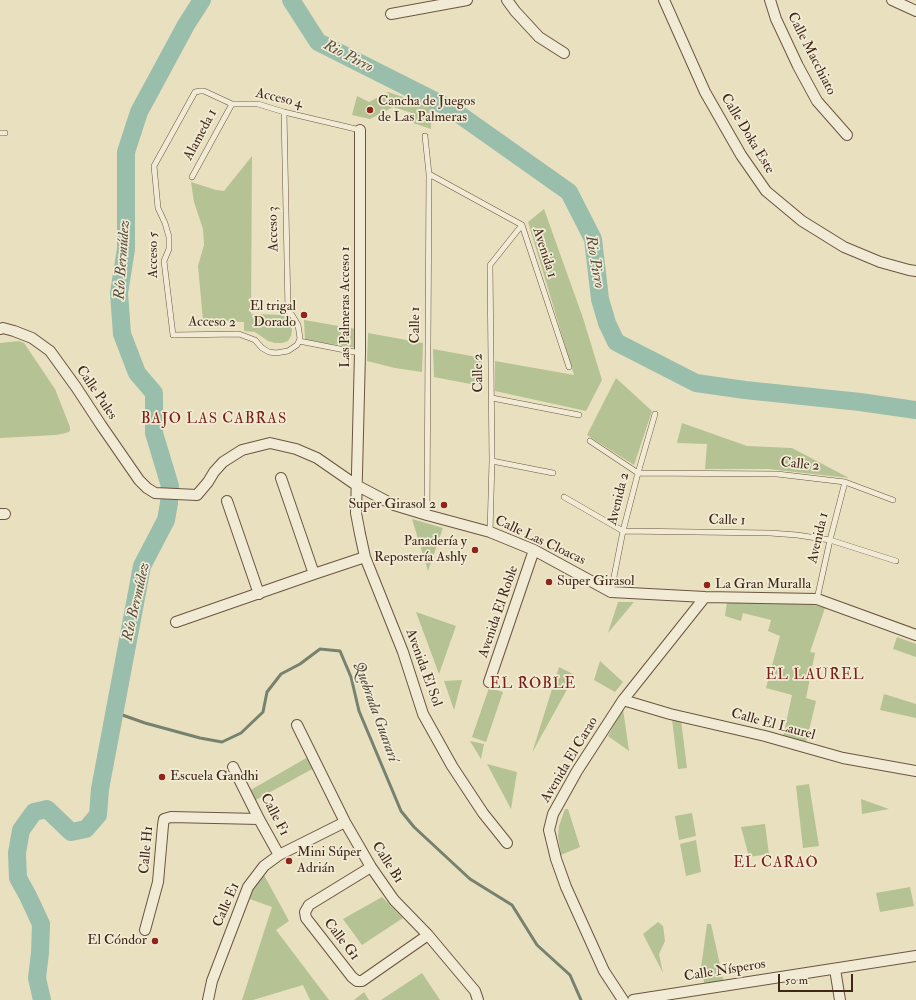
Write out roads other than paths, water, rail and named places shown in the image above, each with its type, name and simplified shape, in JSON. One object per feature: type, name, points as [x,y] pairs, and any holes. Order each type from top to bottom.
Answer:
[{"type":"street","points":[[391,14],[467,0]]},
{"type":"street","points":[[508,0],[515,11],[539,37],[564,53]]},
{"type":"street","name":"Calle Doka Este","points":[[664,0],[705,92],[741,155],[766,191],[802,221],[844,247],[880,262],[916,271]]},
{"type":"street","name":"Calle Macchiato","points":[[770,0],[779,26],[817,101],[848,135]]},
{"type":"street","points":[[896,1],[916,11]]},
{"type":"street","name":"Las Palmeras Acceso 1","points":[[356,485],[360,353],[360,130]]},
{"type":"street","name":"Calle Pules","points":[[0,329],[3,328],[14,331],[32,338],[50,351],[139,480],[147,488],[155,493],[188,494]]},
{"type":"street","name":"Calle Las Cloacas","points":[[188,494],[197,495],[223,462],[242,450],[270,443],[296,449],[317,458],[356,485],[394,505],[490,532],[534,550],[611,592],[705,597],[817,599],[916,635]]},
{"type":"street","points":[[281,478],[314,574]]},
{"type":"street","name":"Avenida El Sol","points":[[356,485],[356,513],[365,557],[403,652],[424,714],[452,766],[484,813],[507,843]]},
{"type":"street","points":[[227,501],[259,594]]},
{"type":"street","name":"Avenida El Roble","points":[[490,682],[534,550]]},
{"type":"street","points":[[176,622],[365,557]]},
{"type":"street","name":"Avenida El Carao","points":[[623,1000],[604,971],[566,888],[556,859],[549,830],[553,814],[577,771],[624,700],[705,597]]},
{"type":"street","name":"Calle El Laurel","points":[[624,700],[670,714],[765,736],[844,758],[916,771]]},
{"type":"street","name":"Calle B1","points":[[297,725],[345,822],[371,867],[394,900],[428,935],[475,991],[478,1000]]},
{"type":"street","name":"Calle F1","points":[[233,767],[279,855]]},
{"type":"street","name":"Calle H1","points":[[145,930],[158,882],[164,819],[171,817],[260,819]]},
{"type":"street","name":"Calle E1","points":[[208,1000],[212,981],[248,887],[264,866],[279,855],[345,822]]},
{"type":"street","name":"Calle G1","points":[[371,867],[309,905],[305,912],[306,918],[352,977],[357,981],[362,981],[428,935]]},
{"type":"street","name":"Calle Nísperos","points":[[633,1000],[916,956]]},
{"type":"street","points":[[835,969],[840,1000]]},
{"type":"lane","name":"Acceso 4","points":[[195,92],[204,91],[232,104],[258,104],[284,112],[360,130]]},
{"type":"lane","name":"Acceso 5","points":[[173,335],[164,261],[169,249],[169,237],[166,222],[158,208],[154,166],[195,92]]},
{"type":"lane","name":"Alameda 1","points":[[192,177],[232,104]]},
{"type":"lane","name":"Acceso 3","points":[[284,112],[288,311],[298,325],[299,341]]},
{"type":"lane","name":"Calle 1","points":[[425,136],[429,174],[427,515]]},
{"type":"lane","name":"Avenida 1","points":[[429,174],[522,225],[569,367]]},
{"type":"lane","name":"Calle 2","points":[[490,532],[492,398],[490,265],[522,225]]},
{"type":"lane","name":"Acceso 2","points":[[173,335],[239,334],[255,340],[262,348],[269,352],[276,353],[288,351],[297,345],[299,341]]},
{"type":"lane","points":[[299,341],[360,353]]},
{"type":"lane","points":[[492,398],[579,415]]},
{"type":"lane","name":"Avenida 2","points":[[611,592],[623,531],[655,414]]},
{"type":"lane","points":[[590,441],[638,473]]},
{"type":"lane","points":[[492,461],[553,473]]},
{"type":"lane","name":"Calle 2","points":[[638,473],[778,474],[845,482],[894,500]]},
{"type":"lane","name":"Avenida 1","points":[[817,599],[845,482]]},
{"type":"lane","name":"Calle 1","points":[[564,497],[623,531],[770,533],[797,535],[830,540],[896,561]]},
{"type":"waterway","name":"Río Bermúdez","points":[[42,1000],[37,978],[41,924],[18,878],[17,853],[21,830],[34,812],[47,809],[71,832],[86,829],[98,815],[100,789],[142,566],[166,520],[169,503],[170,486],[154,433],[154,393],[137,373],[122,334],[119,293],[126,249],[126,152],[139,112],[186,25],[202,0]]},
{"type":"waterway","name":"Rio Pirro","points":[[291,0],[318,42],[453,110],[569,192],[593,239],[600,299],[607,323],[616,342],[696,383],[916,410]]},
{"type":"waterway","name":"Quebrada Guararí","points":[[114,712],[145,723],[200,738],[222,742],[241,733],[263,712],[267,692],[281,674],[300,664],[320,649],[340,651],[351,677],[359,711],[401,811],[414,827],[470,879],[512,905],[537,945],[570,975],[581,1000]]},
{"type":"place","name":"Cancha de Juegos de Las Palmeras","points":[[370,110]]},
{"type":"place","name":"El trigal Dorado","points":[[304,315]]},
{"type":"place","name":"Super Girasol 2","points":[[444,505]]},
{"type":"place","name":"Panadería y Repostería Ashly","points":[[475,550]]},
{"type":"place","name":"Super Girasol","points":[[549,582]]},
{"type":"place","name":"La Gran Muralla","points":[[707,585]]},
{"type":"place","name":"Escuela Gandhi","points":[[162,777]]},
{"type":"place","name":"Mini Súper Adrián","points":[[289,861]]},
{"type":"place","name":"El Cóndor","points":[[155,941]]},
{"type":"district","name":"BAJO LAS CABRAS","points":[[214,420]]},
{"type":"district","name":"EL LAUREL","points":[[815,676]]},
{"type":"district","name":"EL ROBLE","points":[[533,685]]},
{"type":"district","name":"EL CARAO","points":[[776,864]]}]
